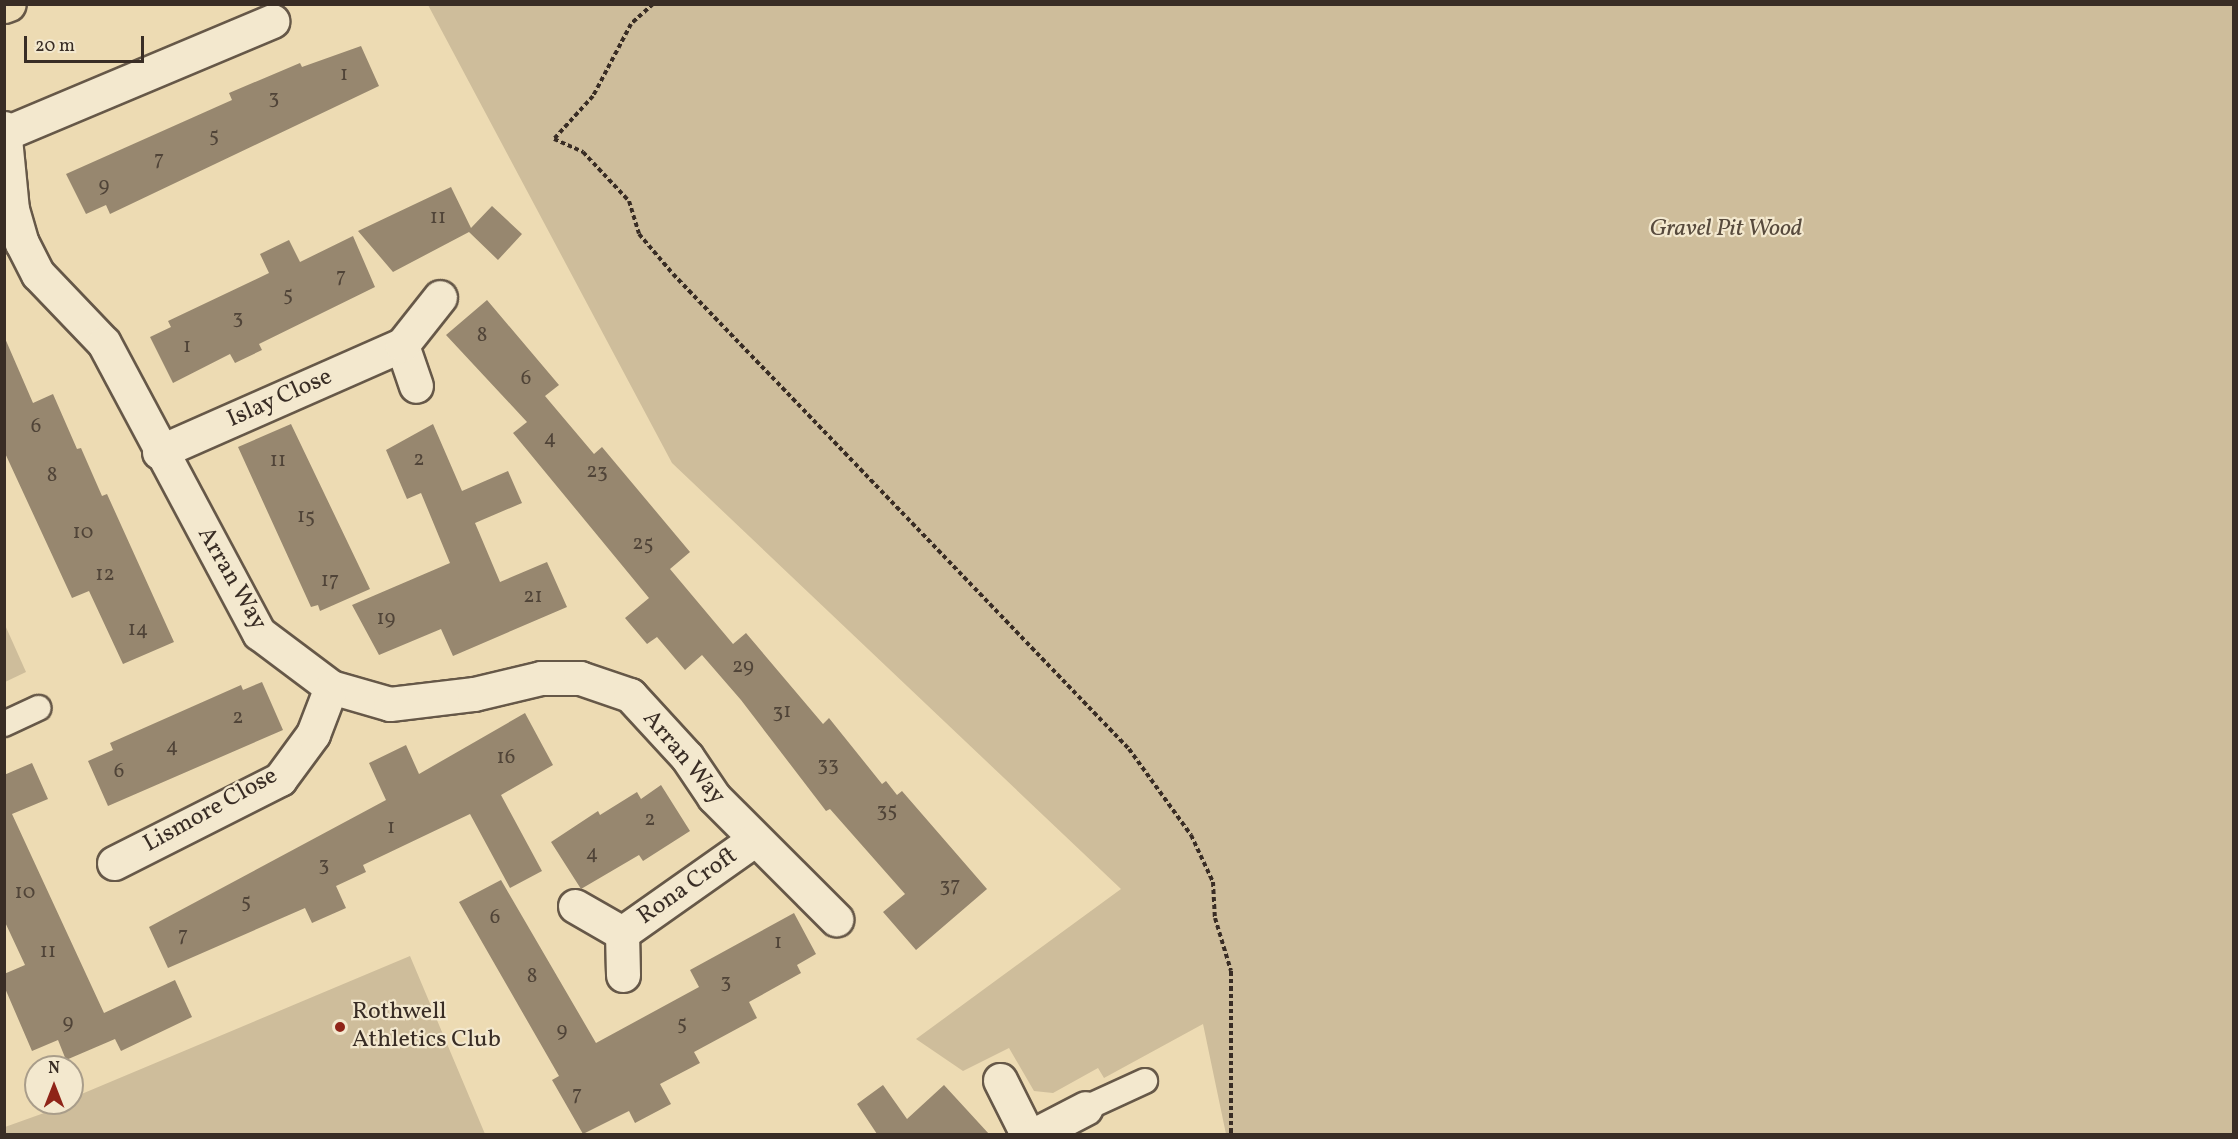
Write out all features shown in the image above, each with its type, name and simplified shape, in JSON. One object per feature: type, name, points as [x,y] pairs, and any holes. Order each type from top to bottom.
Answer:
[{"type":"main road","points":[[4,6],[9,4]]},
{"type":"street","name":"Arran Way","points":[[272,21],[5,130],[8,210],[38,274],[104,343],[159,452],[259,633],[332,687],[390,704],[474,694],[542,678],[580,678],[630,695],[754,840],[836,919]]},
{"type":"street","name":"Islay Close","points":[[159,452],[402,345],[440,297]]},
{"type":"street","points":[[402,345],[416,386]]},
{"type":"street","name":"Lismore Close","points":[[114,863],[280,779],[313,734],[332,687]]},
{"type":"street","name":"Rona Croft","points":[[621,933],[754,840]]},
{"type":"street","name":"Rona Croft","points":[[575,906],[621,933]]},
{"type":"street","name":"Rona Croft","points":[[621,933],[623,975]]},
{"type":"street","points":[[1000,1080],[1027,1134]]},
{"type":"street","points":[[1036,1134],[1086,1108]]},
{"type":"lane","points":[[4,724],[39,708]]},
{"type":"lane","points":[[1086,1108],[1145,1081]]},
{"type":"path","points":[[653,4],[631,24],[593,96],[554,139],[583,152],[629,201],[639,234],[673,274],[1129,748],[1191,835],[1213,882],[1215,918],[1231,971],[1231,1134]]},
{"type":"green space","name":"Gravel Pit Wood","points":[[428,5],[2233,5],[2233,1134],[1226,1134],[1203,1024],[1104,1078],[1098,1068],[1053,1093],[1034,1091],[1009,1048],[963,1071],[916,1039],[1121,889],[672,463]]},
{"type":"green space","points":[[5,625],[26,672],[4,682]]},
{"type":"green space","name":"Rothwell Athletics Club","points":[[410,956],[485,1134],[5,1134],[5,1127],[38,1115],[84,1115],[84,1093]]},
{"type":"building","points":[[361,46],[379,86],[110,214],[106,205],[86,214],[66,174],[232,100],[229,93],[300,63],[302,67]]},
{"type":"building","points":[[451,187],[471,228],[492,206],[522,234],[498,260],[469,232],[393,272],[358,231]]},
{"type":"building","points":[[353,236],[375,287],[259,344],[262,350],[235,363],[230,354],[173,383],[150,337],[171,327],[168,321],[269,273],[260,254],[289,240],[300,262]]},
{"type":"building","points":[[487,300],[559,385],[545,396],[594,454],[602,447],[690,552],[670,569],[733,644],[746,633],[823,724],[829,718],[882,784],[886,781],[897,795],[902,791],[987,889],[916,950],[883,912],[905,894],[830,809],[826,811],[741,700],[702,655],[685,670],[657,637],[647,644],[625,618],[649,598],[513,433],[527,422],[446,335]]},
{"type":"building","points":[[4,336],[33,403],[53,394],[77,449],[81,448],[102,496],[107,494],[174,642],[123,664],[89,591],[72,598],[4,451]]},
{"type":"building","points":[[291,424],[370,589],[320,611],[318,605],[311,607],[238,447]]},
{"type":"building","points":[[433,424],[462,491],[508,471],[522,503],[475,523],[500,582],[547,562],[567,607],[453,656],[441,629],[379,655],[352,605],[450,563],[421,493],[407,499],[386,450]]},
{"type":"building","points":[[262,682],[283,730],[108,806],[88,761],[113,750],[110,743],[241,685],[243,690]]},
{"type":"building","points":[[525,713],[553,765],[501,795],[542,871],[510,888],[470,814],[363,865],[366,872],[336,886],[346,908],[312,923],[305,908],[168,968],[149,927],[386,800],[369,763],[406,745],[419,774]]},
{"type":"building","points":[[32,763],[48,799],[12,814],[104,1013],[175,980],[192,1017],[121,1051],[115,1039],[78,1055],[64,1055],[58,1040],[32,1051],[4,986],[4,974],[25,965],[4,920],[4,775]]},
{"type":"building","points":[[661,785],[690,831],[643,861],[639,855],[581,889],[551,842],[598,811],[600,815],[637,792],[641,799]]},
{"type":"building","points":[[501,880],[596,1043],[699,987],[690,970],[794,913],[816,954],[797,965],[801,973],[749,1002],[757,1018],[694,1052],[700,1063],[660,1084],[671,1104],[635,1123],[629,1111],[583,1134],[552,1080],[559,1076],[459,902]]},
{"type":"building","points":[[883,1085],[907,1119],[944,1085],[989,1134],[877,1134],[857,1104]]},
{"type":"place","name":"Rothwell Athletics Club","points":[[340,1027]]}]
